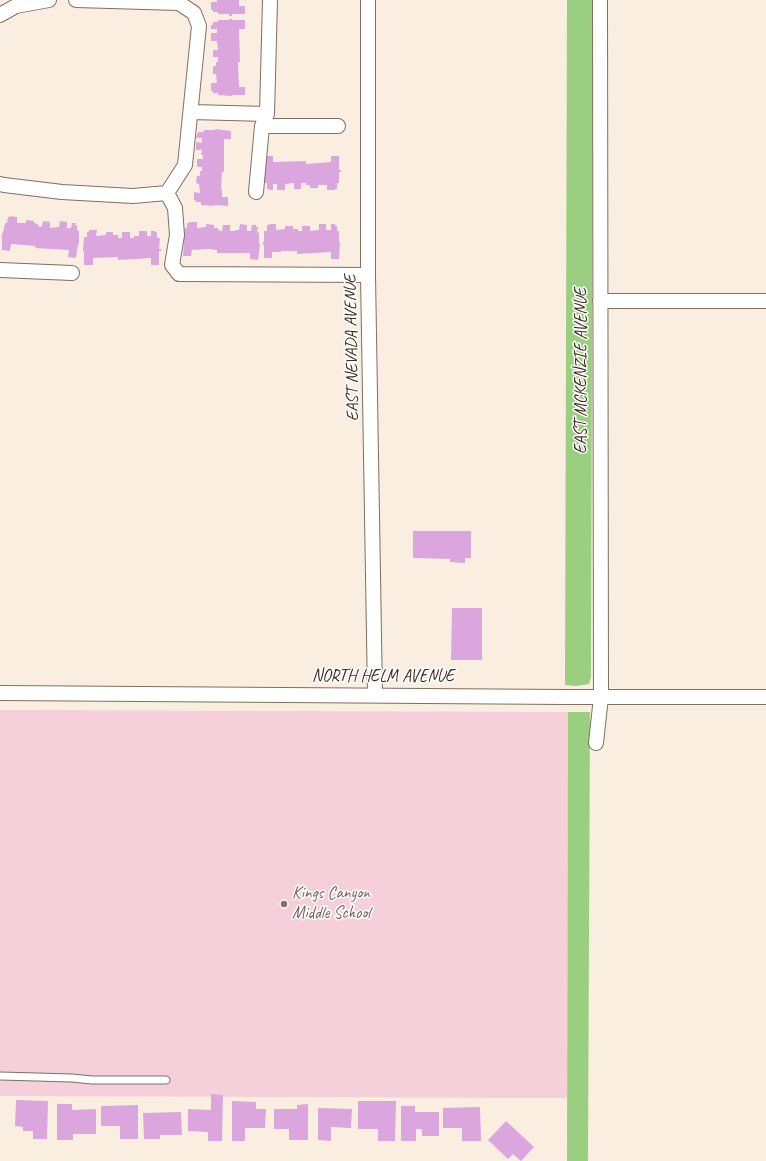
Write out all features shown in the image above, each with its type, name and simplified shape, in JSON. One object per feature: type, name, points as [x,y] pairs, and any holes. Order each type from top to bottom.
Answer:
[{"type":"street","points":[[0,15],[16,6],[49,0]]},
{"type":"street","points":[[76,0],[180,3],[194,13],[199,26],[185,165],[167,193]]},
{"type":"street","points":[[256,192],[265,120],[270,0]]},
{"type":"street","name":"EAST NEVADA AVENUE","points":[[368,0],[368,275],[375,695]]},
{"type":"street","name":"EAST MCKENZIE AVENUE","points":[[596,743],[601,697],[600,0]]},
{"type":"street","points":[[190,112],[338,126]]},
{"type":"street","points":[[0,184],[62,192],[133,196],[167,193]]},
{"type":"street","points":[[167,193],[175,208],[177,235],[172,265],[179,274],[368,275]]},
{"type":"street","points":[[0,270],[72,273]]},
{"type":"street","points":[[600,301],[766,301]]},
{"type":"street","name":"NORTH HELM AVENUE","points":[[0,693],[766,697]]},
{"type":"lane","points":[[0,1076],[92,1080],[166,1080]]},
{"type":"shaded area","name":"Kings Canyon Middle School","points":[[0,710],[568,712],[567,1098],[0,1096]]},
{"type":"green space","points":[[567,0],[593,0],[591,677],[589,684],[576,686],[565,685]]},
{"type":"green space","points":[[568,712],[590,712],[588,1161],[567,1161]]},
{"type":"building","points":[[217,0],[239,0],[239,6],[245,6],[245,14],[232,14],[232,16],[229,16],[229,14],[218,14],[218,12],[213,12],[213,10],[211,10],[211,2],[217,2]]},
{"type":"building","points":[[218,20],[245,20],[245,29],[239,29],[240,62],[238,62],[239,87],[245,87],[245,95],[218,95],[218,93],[213,93],[213,91],[211,91],[211,83],[217,83],[216,74],[213,74],[213,66],[216,66],[218,57],[213,57],[213,50],[218,50],[217,41],[211,41],[211,33],[217,33],[217,29],[211,29],[211,25],[213,25],[213,22],[218,22]]},
{"type":"building","points":[[215,129],[231,131],[231,139],[224,139],[224,172],[222,172],[221,189],[222,197],[228,197],[228,206],[201,205],[201,202],[195,202],[196,200],[194,200],[194,192],[200,193],[199,184],[196,183],[197,176],[200,176],[200,171],[202,171],[202,167],[197,167],[197,159],[203,159],[203,155],[201,155],[202,150],[196,150],[196,142],[202,143],[202,138],[196,138],[197,134],[198,132],[204,132],[204,130]]},
{"type":"building","points":[[264,156],[273,156],[273,162],[306,161],[306,164],[331,162],[331,156],[339,156],[339,170],[341,170],[341,172],[339,172],[339,183],[337,183],[337,189],[327,190],[327,185],[318,185],[318,188],[310,188],[310,185],[301,183],[301,189],[294,189],[294,183],[285,184],[285,190],[277,190],[277,184],[273,184],[273,190],[269,190],[267,189],[267,183],[264,183]]},
{"type":"building","points":[[8,217],[17,217],[17,223],[26,223],[26,220],[34,221],[34,223],[38,224],[38,226],[42,227],[43,221],[50,222],[50,228],[59,227],[60,221],[67,222],[67,228],[71,228],[72,223],[76,223],[75,225],[77,225],[77,230],[79,231],[79,244],[76,258],[68,257],[69,250],[35,248],[36,246],[11,244],[10,251],[2,250],[2,233],[5,223],[7,223]]},
{"type":"building","points":[[197,222],[197,228],[206,227],[206,224],[214,225],[214,228],[218,228],[218,230],[222,231],[223,225],[230,225],[230,231],[235,231],[239,230],[240,224],[247,225],[247,231],[251,231],[252,225],[256,225],[256,227],[258,227],[257,232],[259,233],[260,244],[258,260],[250,259],[250,253],[217,253],[217,250],[209,249],[192,250],[191,256],[183,256],[183,239],[185,228],[187,228],[187,223]]},
{"type":"building","points":[[276,224],[276,230],[285,229],[285,226],[293,226],[293,229],[302,231],[302,226],[310,226],[310,231],[319,230],[319,224],[326,224],[326,230],[331,230],[331,224],[335,224],[335,226],[337,226],[337,231],[339,231],[339,259],[331,259],[331,252],[297,254],[297,251],[272,252],[272,258],[264,258],[264,231],[267,231],[267,225]]},
{"type":"building","points":[[89,230],[97,230],[96,236],[106,235],[106,232],[113,232],[113,235],[118,235],[118,238],[122,238],[122,232],[130,232],[130,238],[134,238],[134,236],[139,236],[139,231],[147,231],[147,236],[151,236],[151,231],[157,232],[157,238],[160,238],[159,249],[161,249],[161,251],[159,251],[159,265],[151,265],[151,258],[118,260],[118,257],[93,258],[93,265],[84,265],[84,237],[87,237],[87,232],[89,232]]},
{"type":"building","points":[[413,531],[471,531],[471,558],[465,558],[465,563],[450,562],[450,559],[413,558]]},
{"type":"building","points":[[452,608],[482,608],[482,660],[451,660]]},
{"type":"building","points":[[211,1094],[223,1095],[222,1141],[208,1141],[208,1132],[188,1131],[188,1109],[211,1110]]},
{"type":"building","points":[[16,1100],[48,1101],[47,1139],[33,1139],[33,1131],[23,1131],[23,1127],[15,1126]]},
{"type":"building","points":[[232,1101],[256,1102],[256,1109],[266,1109],[265,1128],[245,1128],[245,1141],[232,1141]]},
{"type":"building","points":[[358,1101],[396,1101],[395,1141],[378,1141],[378,1129],[358,1129]]},
{"type":"building","points":[[57,1104],[72,1104],[72,1110],[96,1109],[96,1134],[73,1134],[73,1140],[57,1140]]},
{"type":"building","points":[[308,1104],[308,1140],[289,1140],[289,1129],[274,1129],[274,1109],[297,1109],[297,1105]]},
{"type":"building","points":[[138,1105],[138,1139],[120,1139],[120,1126],[101,1126],[101,1106]]},
{"type":"building","points":[[401,1106],[415,1106],[415,1112],[439,1112],[439,1136],[422,1136],[422,1129],[416,1129],[416,1141],[401,1141]]},
{"type":"building","points":[[480,1107],[481,1141],[462,1141],[462,1128],[443,1128],[443,1108]]},
{"type":"building","points":[[318,1108],[352,1109],[351,1128],[331,1127],[331,1141],[318,1140]]},
{"type":"building","points":[[181,1112],[182,1135],[160,1135],[160,1139],[144,1139],[143,1113]]},
{"type":"building","points":[[506,1121],[534,1147],[521,1161],[513,1154],[508,1159],[488,1140]]},
{"type":"place","name":"Kings Canyon Middle School","points":[[284,904]]}]
